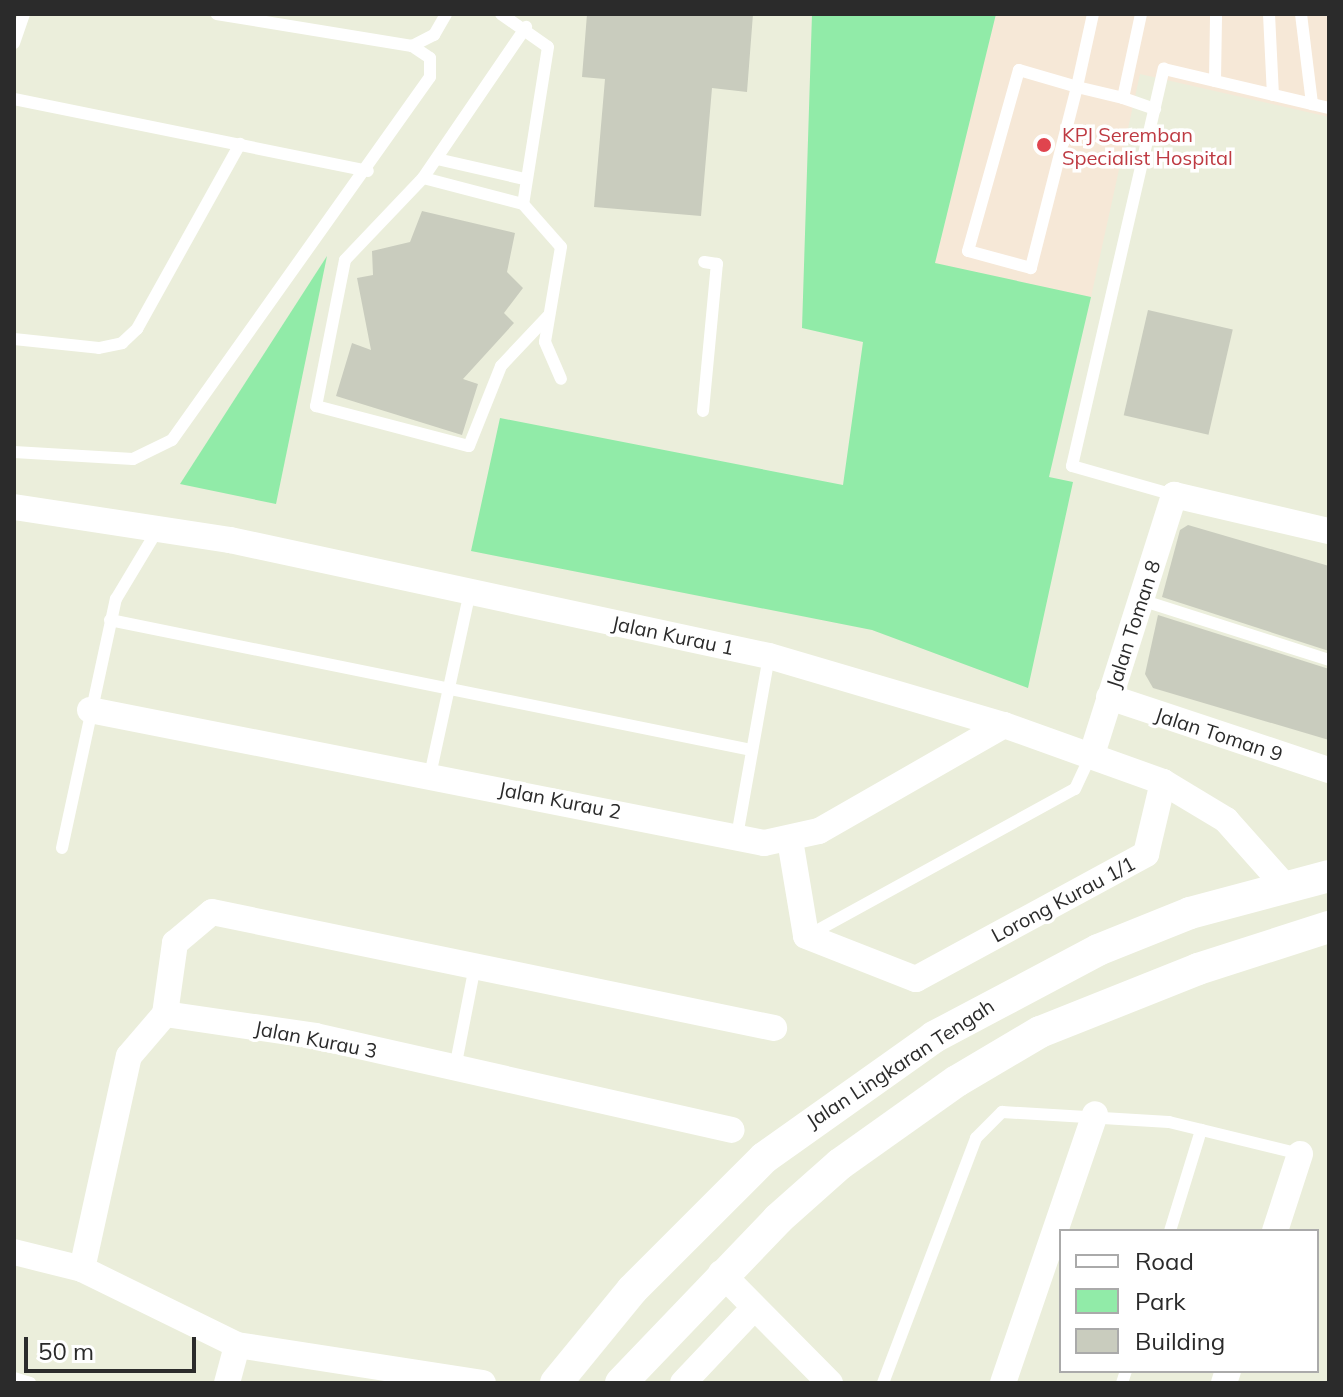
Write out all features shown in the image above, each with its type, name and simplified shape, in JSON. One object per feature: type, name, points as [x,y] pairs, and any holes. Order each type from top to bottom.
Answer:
[{"type":"street","points":[[1174,495],[1329,531]]},
{"type":"street","name":"Jalan Toman 8","points":[[1092,754],[1174,495]]},
{"type":"street","name":"Jalan Kurau 1","points":[[14,507],[159,527],[769,656],[1004,725],[1163,782],[1226,820],[1284,885]]},
{"type":"street","name":"Jalan Toman 9","points":[[1109,697],[1329,770]]},
{"type":"street","name":"Jalan Kurau 2","points":[[90,710],[737,836],[790,840],[819,831],[1004,725]]},
{"type":"street","name":"Lorong Kurau 1/1","points":[[806,936],[916,979],[1146,854],[1163,782]]},
{"type":"street","points":[[790,840],[806,936]]},
{"type":"street","name":"Jalan Lingkaran Tengah","points":[[556,1383],[632,1290],[764,1158],[871,1078],[1010,992],[1098,950],[1284,885],[1329,876]]},
{"type":"street","points":[[82,1269],[129,1056],[165,1014],[175,943],[212,912],[774,1028]]},
{"type":"street","points":[[621,1383],[721,1273],[840,1164],[1040,1032],[1198,969],[1329,927]]},
{"type":"street","name":"Jalan Kurau 3","points":[[165,1014],[315,1036],[732,1130]]},
{"type":"street","points":[[1003,1383],[1095,1114]]},
{"type":"street","points":[[1276,1229],[1300,1154]]},
{"type":"street","points":[[14,1252],[82,1269],[237,1345],[483,1383]]},
{"type":"street","points":[[721,1273],[820,1380]]},
{"type":"street","points":[[683,1383],[753,1309]]},
{"type":"street","points":[[227,1383],[237,1345]]},
{"type":"lane","points":[[14,43],[24,14]]},
{"type":"lane","points":[[14,452],[133,459],[172,440],[284,278],[368,171],[430,77],[430,58],[412,46],[217,14]]},
{"type":"lane","points":[[412,46],[434,35],[446,14]]},
{"type":"lane","points":[[501,14],[526,27],[548,47],[524,179],[523,204]]},
{"type":"lane","points":[[1093,14],[1077,87],[1031,268],[968,251],[1019,70],[1077,87],[1123,98],[1155,109]]},
{"type":"lane","points":[[1123,98],[1141,14]]},
{"type":"lane","points":[[1215,81],[1216,14]]},
{"type":"lane","points":[[1269,14],[1273,95]]},
{"type":"lane","points":[[1301,14],[1312,104]]},
{"type":"lane","points":[[526,27],[423,178],[345,260],[316,406],[469,446],[501,366],[549,315]]},
{"type":"lane","points":[[1174,495],[1072,466],[1164,69],[1329,108]]},
{"type":"lane","points":[[14,99],[368,171]]},
{"type":"lane","points":[[14,339],[99,348],[122,343],[137,329],[240,144]]},
{"type":"lane","points":[[437,159],[524,179]]},
{"type":"lane","points":[[423,178],[523,204],[561,247],[545,342],[561,379]]},
{"type":"lane","points":[[703,411],[717,264],[704,262]]},
{"type":"lane","points":[[62,848],[110,620],[124,581],[159,527]]},
{"type":"lane","points":[[430,775],[470,592]]},
{"type":"lane","points":[[1141,600],[1329,660]]},
{"type":"lane","points":[[110,620],[450,685],[752,750]]},
{"type":"lane","points":[[737,836],[769,656]]},
{"type":"lane","points":[[806,936],[1075,789],[1092,754]]},
{"type":"lane","points":[[455,1068],[475,966]]},
{"type":"lane","points":[[883,1383],[976,1138],[1002,1112],[1095,1114],[1201,1130],[1300,1154]]},
{"type":"lane","points":[[1171,1229],[1201,1130]]},
{"type":"lane","points":[[14,1378],[30,1383]]},
{"type":"shaded area","name":"KPJ Seremban Specialist Hospital","points":[[996,14],[1329,14],[1329,117],[1140,74],[1091,297],[935,264]]},
{"type":"green space","points":[[812,14],[996,14],[935,263],[1091,297],[1049,477],[1073,482],[1028,688],[872,630],[471,551],[500,418],[843,485],[863,342],[802,328]]},
{"type":"green space","points":[[327,256],[276,504],[180,484]]},
{"type":"building","points":[[587,14],[753,14],[747,92],[712,88],[701,216],[594,207],[605,79],[582,77]]},
{"type":"building","points":[[422,211],[515,233],[507,272],[523,288],[504,313],[514,323],[463,379],[478,384],[462,435],[336,396],[352,343],[371,350],[357,278],[373,275],[372,251],[410,242]]},
{"type":"building","points":[[1148,310],[1233,330],[1208,435],[1124,415]]},
{"type":"building","points":[[1188,525],[1329,566],[1329,651],[1162,597],[1180,530]]},
{"type":"building","points":[[1158,615],[1329,669],[1329,740],[1153,688],[1145,674]]},
{"type":"place","name":"KPJ Seremban Specialist Hospital","points":[[1044,145]]}]
